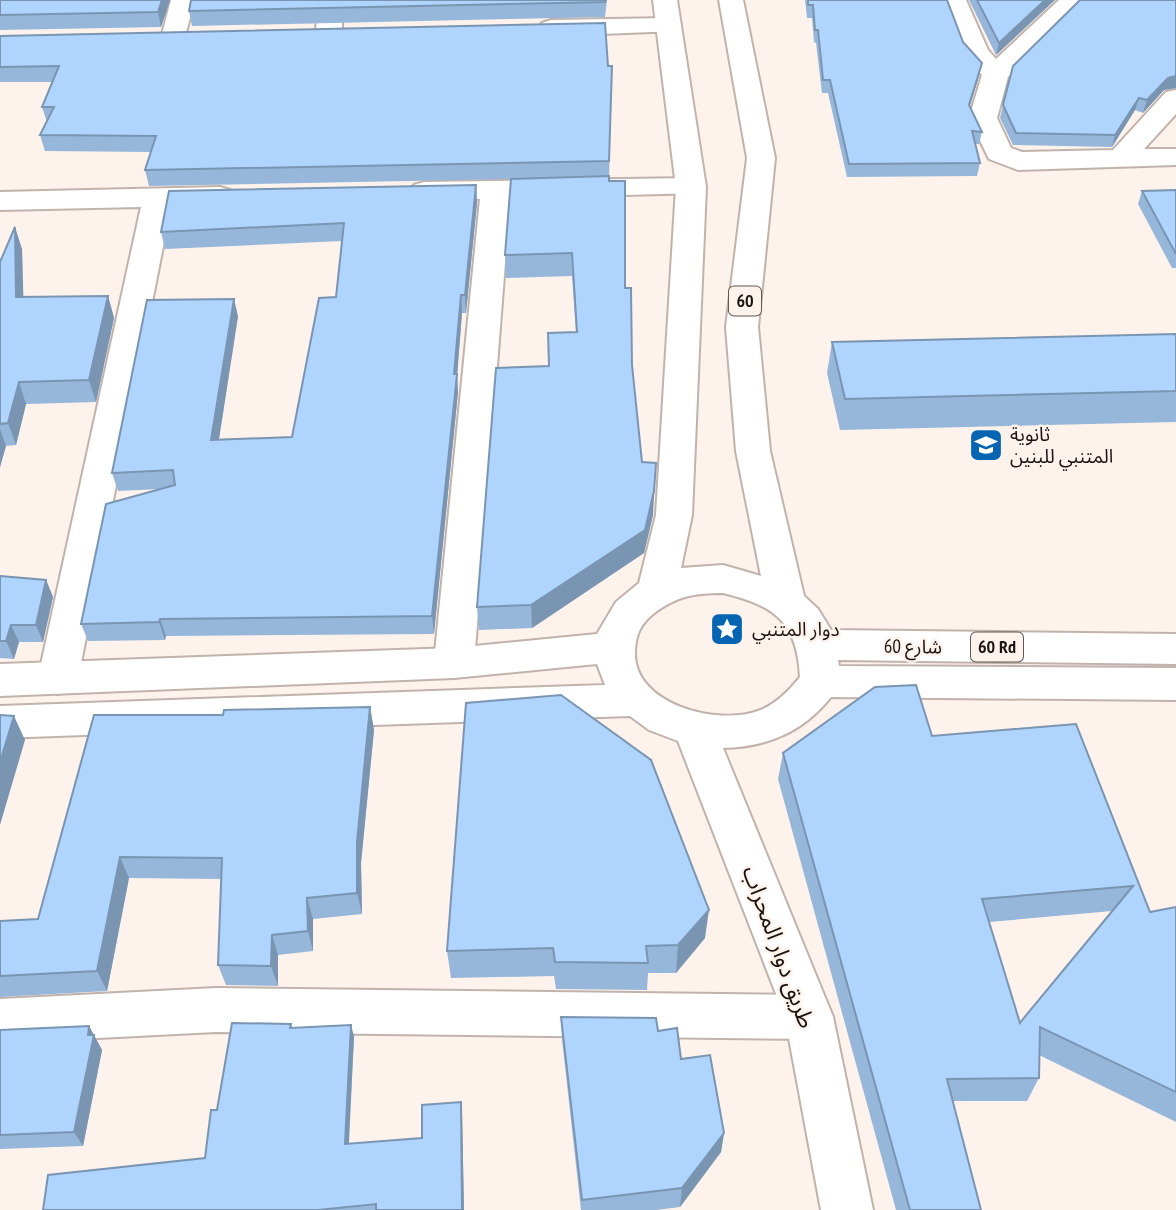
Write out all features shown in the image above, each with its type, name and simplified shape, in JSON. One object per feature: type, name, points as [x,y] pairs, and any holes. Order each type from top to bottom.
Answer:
[{"type":"main road","points":[[174,38],[183,0]]},
{"type":"main road","points":[[329,33],[330,0]]},
{"type":"main road","name":"60","points":[[731,0],[761,158],[742,327],[744,354],[753,451],[786,602]]},
{"type":"main road","points":[[954,0],[975,52],[996,74]]},
{"type":"main road","points":[[1073,0],[996,74],[983,118],[995,147],[1006,159],[1029,161],[1176,157]]},
{"type":"main road","points":[[529,29],[666,13],[691,187],[674,515],[657,590]]},
{"type":"main road","points":[[303,33],[355,32]]},
{"type":"main road","points":[[147,38],[200,37]]},
{"type":"main road","points":[[1122,157],[1176,99]]},
{"type":"main road","points":[[401,191],[691,187]]},
{"type":"main road","points":[[454,663],[496,189]]},
{"type":"main road","points":[[0,201],[252,195]]},
{"type":"main road","points":[[58,678],[158,197]]},
{"type":"main road","points":[[723,579],[757,586],[786,602],[807,624],[819,663],[784,720],[751,732],[696,733],[662,720],[635,700],[618,675],[614,647],[619,631],[633,608],[657,590],[690,580],[723,579]]},
{"type":"main road","points":[[0,680],[454,663],[614,647]]},
{"type":"main road","name":"شارع 60","points":[[819,663],[1176,649]]},
{"type":"main road","name":"شارع 60","points":[[819,663],[1176,684]]},
{"type":"main road","points":[[0,722],[635,700]]},
{"type":"main road","name":"طريق دوار المحراب","points":[[696,733],[809,1017],[847,1210]]},
{"type":"main road","points":[[0,1021],[216,1010],[809,1017]]},
{"type":"building","points":[[0,0],[162,0],[158,12],[0,15]]},
{"type":"building","points":[[191,0],[606,0],[189,11]]},
{"type":"building","points":[[808,0],[947,0],[963,42],[982,63],[969,105],[982,132],[972,131],[980,163],[849,164],[830,80],[823,80],[818,30],[815,30],[813,5],[808,5]]},
{"type":"building","points":[[977,0],[1045,0],[999,43]]},
{"type":"building","points":[[1080,0],[1176,0],[1176,76],[1168,78],[1147,100],[1139,98],[1115,135],[1016,133],[1003,105],[1013,66]]},
{"type":"building","points":[[605,23],[608,66],[612,66],[609,161],[145,170],[156,136],[40,135],[54,107],[42,107],[59,66],[0,67],[0,36]]},
{"type":"building","points":[[609,176],[609,181],[625,181],[625,288],[631,288],[632,365],[642,462],[656,463],[654,491],[645,530],[531,605],[477,607],[496,368],[549,366],[548,333],[577,332],[572,253],[505,255],[511,179]]},
{"type":"building","points":[[476,185],[465,295],[461,295],[454,374],[457,374],[432,616],[160,619],[159,622],[81,624],[106,504],[175,485],[173,470],[112,473],[147,300],[234,299],[211,440],[292,437],[319,298],[336,297],[344,223],[161,232],[169,191]]},
{"type":"building","points":[[1176,190],[1176,254],[1142,191]]},
{"type":"building","points":[[15,227],[16,297],[108,296],[89,380],[19,382],[8,423],[0,424],[0,262]]},
{"type":"building","points":[[1176,334],[1176,391],[845,399],[832,342]]},
{"type":"building","points":[[0,576],[46,580],[36,625],[11,625],[6,641],[0,641]]},
{"type":"building","points":[[916,685],[932,736],[1076,724],[1150,912],[1176,907],[1176,1092],[1040,1027],[1039,1078],[947,1079],[981,1210],[910,1210],[783,753],[875,687]],"holes":[[[1133,886],[1020,1023],[982,899]]]},
{"type":"building","points":[[561,695],[651,760],[709,910],[678,945],[646,946],[648,963],[555,962],[553,948],[447,951],[466,703]]},
{"type":"building","points":[[370,707],[357,842],[357,893],[307,898],[308,931],[272,935],[271,966],[218,965],[222,858],[120,857],[97,971],[0,976],[0,921],[38,919],[94,715],[223,715],[224,710]]},
{"type":"building","points":[[0,715],[14,716],[0,762]]},
{"type":"building","points":[[561,1017],[656,1018],[658,1031],[677,1028],[681,1059],[710,1055],[724,1133],[682,1188],[582,1200]]},
{"type":"building","points":[[232,1023],[291,1024],[290,1028],[351,1025],[345,1144],[422,1138],[422,1105],[461,1102],[462,1210],[376,1210],[376,1204],[318,1210],[43,1210],[48,1175],[205,1158],[211,1110],[217,1110]]},
{"type":"building","points":[[89,1026],[88,1035],[94,1035],[74,1132],[0,1135],[0,1030]]},
{"type":"place","name":"ثانوية المتنبي للبنين","points":[[986,445]]},
{"type":"place","name":"دوار المتنبي","points":[[727,629]]}]
